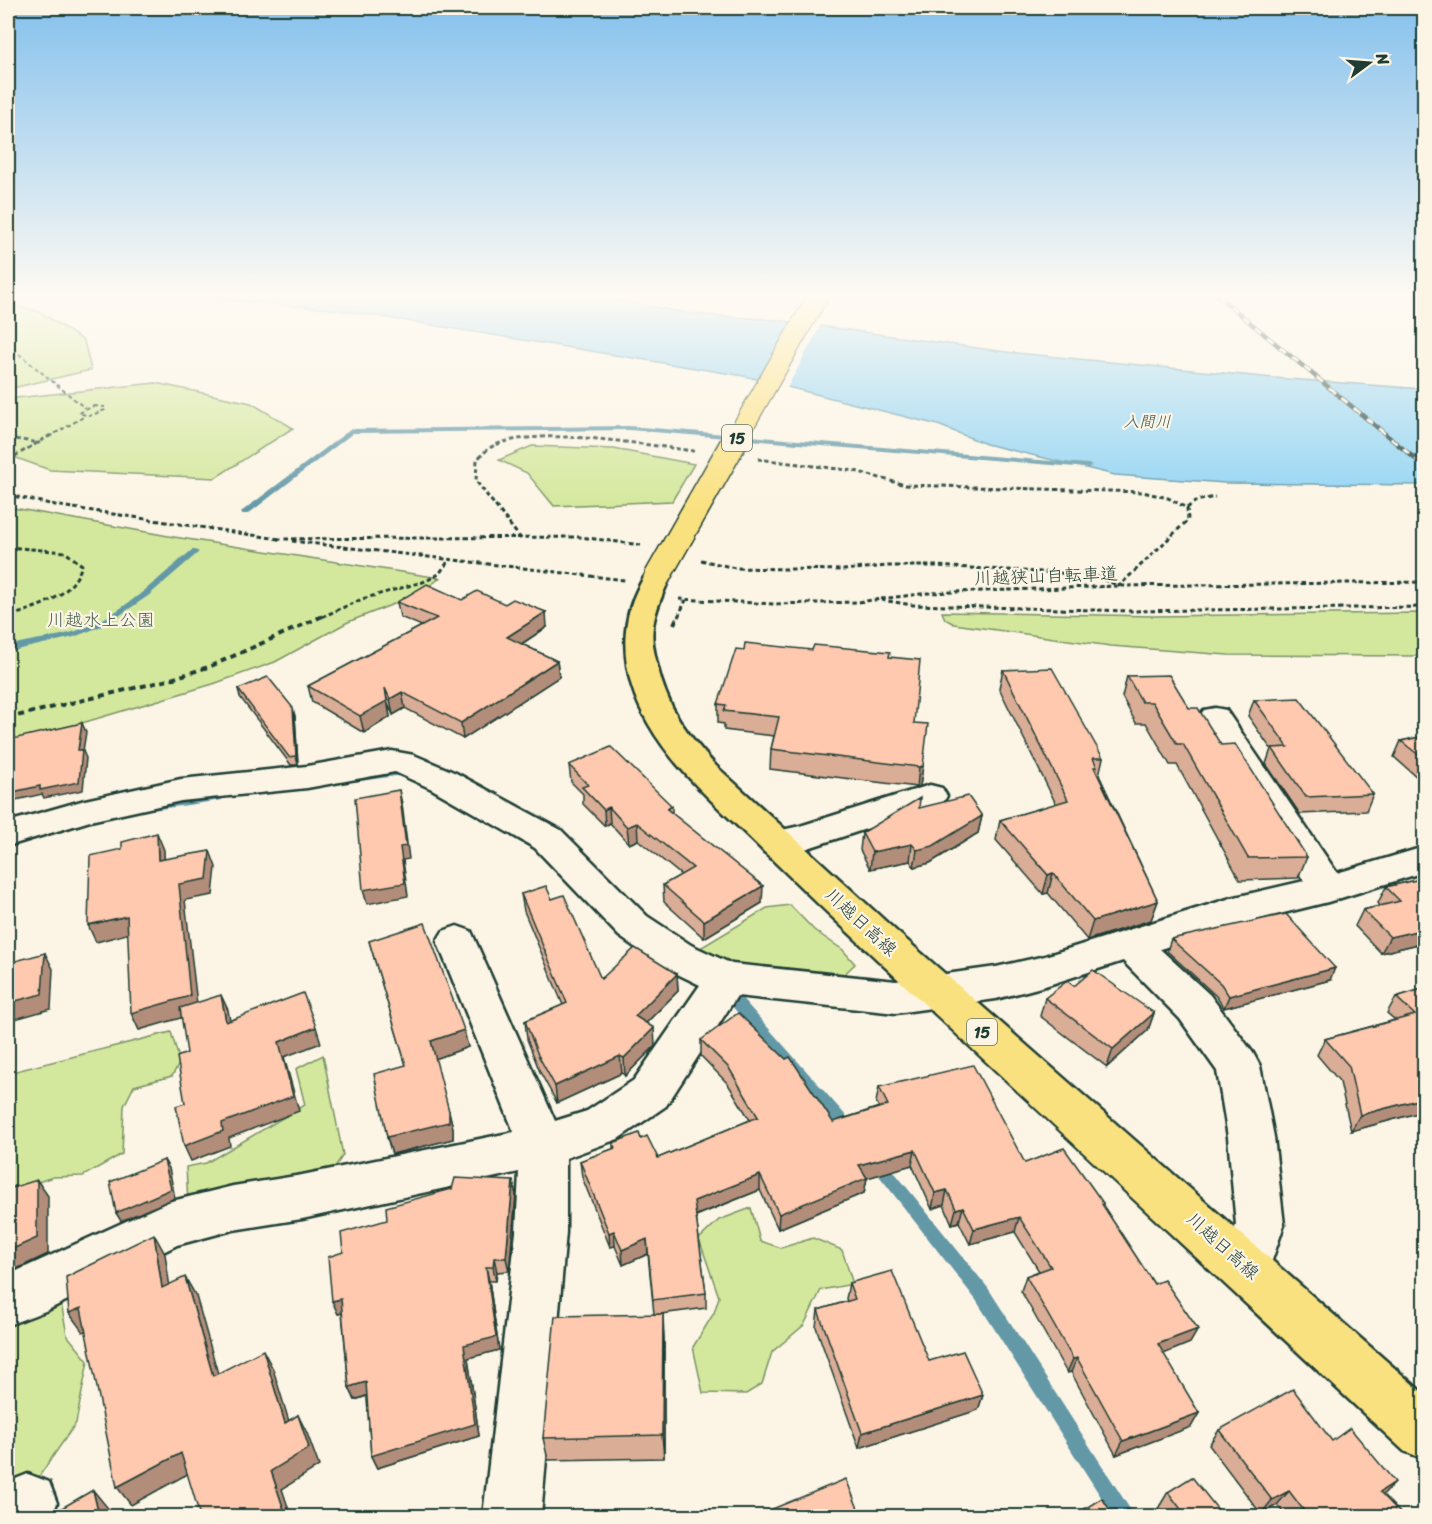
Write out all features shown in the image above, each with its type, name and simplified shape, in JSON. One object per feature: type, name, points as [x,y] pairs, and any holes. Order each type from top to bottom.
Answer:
[{"type":"main road","name":"川越日高線","points":[[775,367],[649,576],[639,630],[640,655],[655,711],[674,739],[704,774],[777,843],[937,992],[1246,1267],[1425,1431]]},
{"type":"street","points":[[1215,717],[1328,889]]},
{"type":"street","points":[[8,834],[85,811],[181,790],[307,777],[392,761],[402,762],[444,782],[548,839],[633,926],[677,956],[726,979],[896,997],[996,983],[1131,945],[1232,912],[1328,889],[1425,859]]},
{"type":"street","points":[[777,843],[805,837],[930,796]]},
{"type":"street","points":[[457,941],[543,1146],[541,1232],[512,1516]]},
{"type":"street","points":[[1131,945],[1195,1007],[1238,1066],[1251,1137],[1260,1225],[1246,1267]]},
{"type":"street","points":[[8,1300],[30,1292],[168,1226],[233,1208],[302,1197],[543,1146],[602,1125],[650,1093],[726,979]]},
{"type":"path","points":[[35,367],[86,408]]},
{"type":"path","points":[[8,460],[85,416],[101,413],[105,409],[98,406],[86,408],[79,413],[85,416]]},
{"type":"path","points":[[8,438],[41,443]]},
{"type":"path","points":[[521,539],[476,481],[477,459],[494,446],[520,440],[563,439],[624,443],[705,453]]},
{"type":"path","points":[[751,458],[855,471],[905,485],[1143,492],[1168,498],[1187,508]]},
{"type":"path","points":[[8,495],[94,511],[277,539],[450,559],[649,576]]},
{"type":"path","points":[[1187,508],[1196,501],[1215,497]]},
{"type":"path","points":[[701,560],[735,568],[832,570],[888,566],[935,566],[1093,575],[1119,586],[1188,520],[1187,508]]},
{"type":"path","points":[[277,539],[580,537],[649,576]]},
{"type":"path","points":[[8,547],[66,552],[82,565],[77,579],[52,600],[8,617]]},
{"type":"path","points":[[8,718],[168,680],[211,666],[362,599],[426,581],[439,574],[450,559]]},
{"type":"path","name":"川越狭山自転車道","points":[[649,576],[775,604],[858,602],[919,594],[1119,586],[1425,582]]},
{"type":"path","points":[[877,599],[913,605],[1041,609],[1425,608]]},
{"type":"green space","points":[[8,367],[90,367],[91,370],[8,389]]},
{"type":"green space","points":[[155,383],[251,403],[293,428],[215,478],[50,470],[8,455],[8,401],[16,398]]},
{"type":"green space","points":[[532,446],[614,449],[694,464],[672,501],[554,506],[527,473],[499,460]]},
{"type":"green space","name":"川越水上公園","points":[[8,507],[174,537],[440,578],[419,594],[348,622],[275,662],[213,684],[82,723],[8,741]]},
{"type":"green space","points":[[942,612],[1153,616],[1424,613],[1424,656],[1228,655],[1111,646],[954,624],[945,619]]},
{"type":"green space","points":[[790,905],[814,930],[843,950],[855,964],[836,982],[723,963],[692,953],[767,908]]},
{"type":"green space","points":[[171,1032],[180,1062],[172,1076],[134,1086],[124,1106],[122,1154],[83,1176],[53,1177],[8,1192],[8,1073]]},
{"type":"green space","points":[[323,1055],[343,1155],[329,1176],[188,1203],[186,1167],[206,1163],[305,1105],[296,1069]]},
{"type":"green space","points":[[751,1208],[760,1241],[781,1248],[813,1238],[842,1250],[853,1284],[821,1290],[804,1325],[772,1352],[762,1384],[746,1394],[703,1393],[693,1347],[714,1313],[719,1297],[699,1239],[719,1220]]},
{"type":"green space","points":[[60,1297],[67,1335],[88,1361],[76,1423],[31,1488],[8,1513],[8,1313]]},
{"type":"water","name":"入間川","points":[[690,367],[1162,367],[1424,389],[1424,485],[1225,483],[1115,475],[986,444],[938,425],[744,376]]},
{"type":"pier","points":[[766,367],[798,367],[786,390],[757,383]]},
{"type":"building","points":[[427,584],[462,600],[477,591],[505,604],[513,599],[546,612],[507,637],[557,661],[461,723],[402,692],[390,699],[385,688],[387,701],[360,716],[308,686],[437,618],[397,602]]},
{"type":"building","points":[[745,643],[812,650],[814,645],[890,652],[889,657],[920,660],[914,723],[928,724],[923,766],[771,749],[779,717],[724,711],[726,705],[718,704],[736,649],[744,650]]},
{"type":"building","points":[[1052,668],[1103,758],[1093,758],[1097,767],[1094,767],[1158,901],[1093,921],[1053,873],[1048,875],[1000,820],[1068,800],[1003,670]]},
{"type":"building","points":[[1169,675],[1189,708],[1198,708],[1221,745],[1235,744],[1307,857],[1248,858],[1183,744],[1177,744],[1152,702],[1142,702],[1127,676]]},
{"type":"building","points":[[268,677],[293,708],[296,756],[289,757],[238,689]]},
{"type":"building","points":[[1299,698],[1373,794],[1306,797],[1272,748],[1288,747],[1254,700]]},
{"type":"building","points":[[82,723],[78,750],[82,750],[79,782],[40,790],[40,786],[8,793],[8,740]]},
{"type":"building","points":[[1425,736],[1425,760],[1401,741]]},
{"type":"building","points":[[611,747],[672,806],[667,809],[763,886],[704,921],[663,885],[693,868],[637,823],[627,827],[609,807],[604,810],[582,787],[588,785],[569,765]]},
{"type":"building","points":[[399,790],[406,846],[400,847],[405,883],[363,890],[355,798]]},
{"type":"building","points":[[968,796],[982,816],[933,846],[917,850],[912,844],[872,852],[862,833],[920,798],[919,808]]},
{"type":"building","points":[[157,833],[158,860],[210,851],[207,879],[179,884],[190,996],[131,1013],[127,916],[88,925],[90,856],[122,849],[122,842]]},
{"type":"building","points":[[1425,878],[1425,929],[1390,937],[1363,910],[1400,901],[1386,887]]},
{"type":"building","points":[[546,886],[552,899],[564,895],[601,979],[635,948],[677,974],[635,1016],[654,1028],[624,1058],[620,1056],[555,1086],[538,1055],[525,1021],[567,1003],[521,894]]},
{"type":"building","points":[[1286,914],[1335,968],[1229,996],[1221,984],[1171,939]]},
{"type":"building","points":[[425,923],[464,1030],[431,1041],[449,1111],[449,1122],[387,1137],[374,1074],[406,1065],[369,941]]},
{"type":"building","points":[[45,953],[42,994],[8,1003],[8,963]]},
{"type":"building","points":[[1093,970],[1154,1013],[1113,1049],[1045,998],[1067,981],[1074,986]]},
{"type":"building","points":[[1425,988],[1425,1098],[1360,1115],[1349,1066],[1325,1039],[1415,1015],[1396,997]]},
{"type":"building","points":[[303,993],[316,1027],[279,1042],[293,1096],[222,1123],[223,1131],[184,1146],[176,1106],[185,1103],[177,1057],[187,1053],[180,1008],[221,995],[226,1022]]},
{"type":"building","points":[[738,1013],[786,1059],[790,1057],[833,1122],[888,1105],[879,1087],[973,1065],[1025,1163],[1064,1148],[1103,1203],[1154,1284],[1164,1280],[1198,1329],[1158,1344],[1199,1413],[1123,1441],[1077,1358],[1073,1359],[1026,1276],[1051,1267],[1019,1217],[974,1229],[963,1207],[956,1209],[947,1190],[935,1193],[915,1150],[859,1165],[867,1178],[779,1214],[760,1175],[694,1201],[706,1293],[653,1300],[647,1239],[622,1250],[614,1231],[609,1233],[580,1161],[615,1148],[613,1143],[639,1133],[641,1139],[647,1136],[658,1158],[758,1117],[729,1068],[701,1040]]},
{"type":"building","points":[[164,1160],[171,1189],[116,1213],[110,1182]]},
{"type":"building","points":[[455,1178],[513,1181],[506,1258],[494,1258],[493,1267],[486,1267],[496,1337],[464,1345],[475,1424],[371,1456],[366,1382],[349,1387],[341,1299],[332,1301],[328,1257],[343,1252],[341,1233],[387,1220],[386,1207],[452,1189]]},
{"type":"building","points":[[37,1180],[37,1238],[8,1251],[8,1189]]},
{"type":"building","points":[[154,1234],[162,1288],[185,1277],[213,1376],[263,1350],[285,1423],[298,1415],[309,1448],[271,1471],[286,1516],[200,1516],[181,1453],[117,1487],[81,1308],[69,1313],[66,1277]]},
{"type":"building","points":[[892,1271],[929,1361],[963,1351],[983,1395],[862,1433],[818,1310],[855,1299],[849,1283]]},
{"type":"building","points":[[663,1314],[662,1435],[543,1438],[555,1316]]},
{"type":"building","points":[[1293,1389],[1332,1441],[1350,1428],[1395,1482],[1380,1492],[1403,1516],[1308,1516],[1289,1491],[1272,1500],[1219,1430]]},
{"type":"building","points":[[1192,1477],[1223,1516],[1186,1516],[1168,1492]]},
{"type":"building","points":[[846,1479],[861,1516],[755,1516]]},
{"type":"building","points":[[93,1490],[99,1516],[48,1516]]},
{"type":"building","points":[[1102,1498],[1114,1516],[1073,1516]]},
{"type":"waterway","points":[[245,512],[351,431],[629,428],[1088,466]]},
{"type":"waterway","points":[[8,649],[80,632],[104,622],[145,594],[195,552]]},
{"type":"waterway","points":[[353,779],[405,771],[408,773]]},
{"type":"waterway","points":[[153,806],[218,797]]},
{"type":"waterway","points":[[735,1000],[850,1130]]},
{"type":"waterway","points":[[878,1163],[982,1294],[1123,1516]]},
{"type":"railway","points":[[1304,367],[1424,466]]}]
